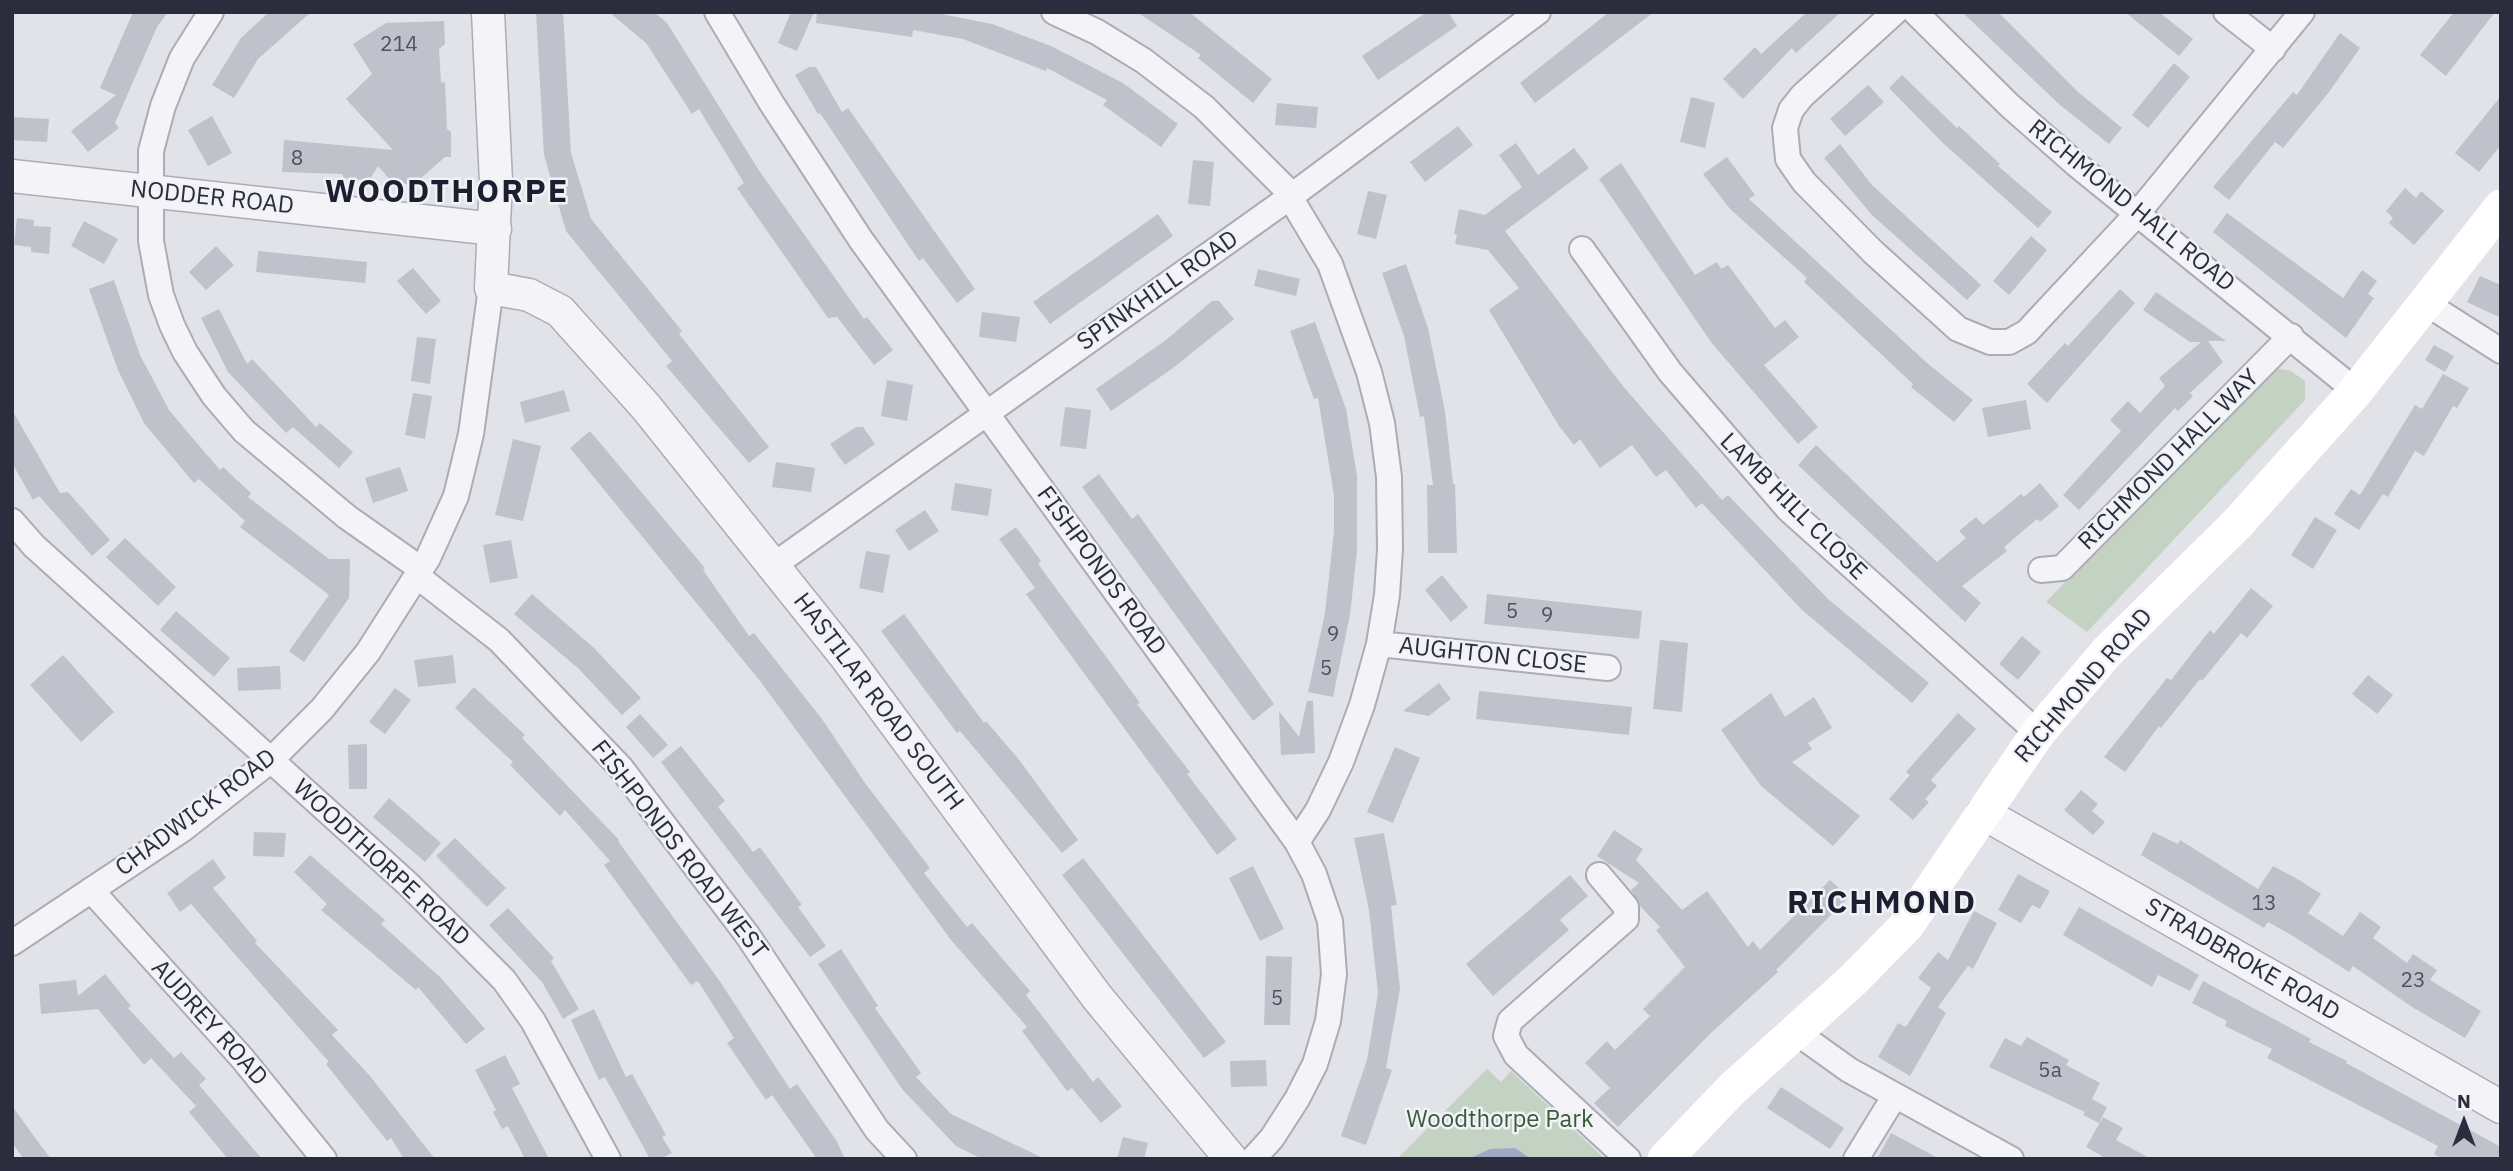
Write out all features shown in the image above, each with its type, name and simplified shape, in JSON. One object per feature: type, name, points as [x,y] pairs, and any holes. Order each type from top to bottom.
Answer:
[{"type":"main road","name":"RICHMOND ROAD","points":[[1665,1159],[1732,1088],[1796,1032],[1907,925],[2038,733],[2107,652],[2236,524],[2356,391],[2501,207]]},
{"type":"street","name":"FISHPONDS ROAD WEST","points":[[211,12],[182,58],[163,106],[152,151],[149,191],[151,241],[161,295],[185,352],[214,396],[244,431],[282,466],[419,573],[499,640],[621,768],[748,936],[877,1130],[904,1159]]},
{"type":"street","points":[[488,12],[494,119],[495,229]]},
{"type":"street","name":"FISHPONDS ROAD","points":[[717,12],[772,104],[861,240],[1297,842],[1314,874],[1330,921],[1334,974],[1328,1021],[1315,1064],[1297,1099],[1272,1138],[1253,1159]]},
{"type":"street","points":[[1054,12],[1097,32],[1144,61],[1204,107],[1291,196],[1330,264],[1357,333],[1382,423],[1389,477],[1390,549],[1387,595],[1379,644],[1362,705],[1341,762],[1318,810],[1297,842]]},
{"type":"street","name":"SPINKHILL ROAD","points":[[774,565],[1291,196],[1538,12]]},
{"type":"street","points":[[1895,12],[1802,96],[1791,110],[1785,146],[1788,159],[1804,182],[1873,252],[1958,329],[1990,342],[2009,342],[2026,332],[2137,214],[2302,12]]},
{"type":"street","name":"RICHMOND HALL ROAD","points":[[1915,12],[2009,105],[2137,214],[2356,391]]},
{"type":"street","points":[[2226,12],[2273,49]]},
{"type":"street","name":"NODDER ROAD","points":[[12,176],[495,229]]},
{"type":"street","name":"CHADWICK ROAD","points":[[12,943],[183,829],[270,761],[322,709],[368,652],[419,573],[447,519],[465,464],[476,406],[491,288],[495,229]]},
{"type":"street","name":"LAMB HILL CLOSE","points":[[1581,249],[1670,372],[1788,509],[2038,733]]},
{"type":"street","name":"HASTILAR ROAD SOUTH","points":[[491,288],[539,298],[571,322],[646,407],[774,565],[1097,997],[1231,1159]]},
{"type":"street","points":[[2424,303],[2501,351]]},
{"type":"street","name":"RICHMOND HALL WAY","points":[[2041,570],[2062,568],[2291,336]]},
{"type":"street","name":"WOODTHORPE ROAD","points":[[12,521],[34,546],[408,884],[504,980],[533,1021],[608,1159]]},
{"type":"street","name":"AUGHTON CLOSE","points":[[1379,644],[1608,668]]},
{"type":"street","name":"STRADBROKE ROAD","points":[[1983,813],[2501,1107]]},
{"type":"street","points":[[1599,875],[1626,907],[1626,919],[1510,1021],[1506,1036],[1516,1055],[1628,1159]]},
{"type":"street","name":"AUDREY ROAD","points":[[91,890],[242,1058],[324,1159]]},
{"type":"street","points":[[1796,1032],[1849,1070],[2011,1159]]},
{"type":"street","points":[[1856,1159],[1895,1097]]},
{"type":"green space","points":[[2275,368],[2291,371],[2305,381],[2305,400],[2087,632],[2046,602],[2238,399]]},
{"type":"green space","name":"Woodthorpe Park","points":[[1487,1069],[1501,1082],[1511,1071],[1605,1159],[1397,1159]]},
{"type":"water","points":[[1515,1148],[1531,1159],[1468,1159],[1490,1149]]},
{"type":"building","points":[[133,12],[168,12],[157,27],[115,123],[119,128],[88,152],[71,131],[116,95],[100,88]]},
{"type":"building","points":[[269,12],[311,12],[258,59],[234,98],[212,85],[241,38]]},
{"type":"building","points":[[536,12],[563,12],[571,153],[591,219],[682,331],[679,334],[769,447],[749,463],[666,366],[672,361],[566,231],[544,155]]},
{"type":"building","points":[[609,12],[654,12],[667,23],[760,172],[864,319],[867,317],[893,350],[874,365],[837,317],[828,318],[737,188],[744,183],[699,109],[692,114],[646,43]]},
{"type":"building","points":[[791,12],[814,12],[797,51],[778,43]]},
{"type":"building","points":[[817,12],[931,12],[992,24],[1051,46],[1123,83],[1178,124],[1161,147],[1103,105],[1107,100],[1047,68],[1046,71],[963,39],[913,30],[912,37],[816,23]]},
{"type":"building","points":[[1137,12],[1189,12],[1272,79],[1253,103],[1198,58],[1201,55]]},
{"type":"building","points":[[1427,12],[1448,12],[1457,26],[1378,80],[1362,56]]},
{"type":"building","points":[[1609,12],[1654,12],[1535,103],[1520,83]]},
{"type":"building","points":[[1807,12],[1841,12],[1796,53],[1792,48],[1743,99],[1723,79],[1755,47],[1761,54]]},
{"type":"building","points":[[1962,12],[1998,12],[2078,92],[2122,128],[2109,144],[2060,105]]},
{"type":"building","points":[[2125,12],[2159,12],[2193,39],[2179,56]]},
{"type":"building","points":[[2454,12],[2495,12],[2446,76],[2420,55]]},
{"type":"building","points":[[444,21],[445,44],[439,49],[441,83],[445,82],[447,129],[451,132],[451,157],[445,157],[413,185],[392,182],[378,166],[369,181],[344,178],[342,174],[282,172],[284,140],[393,150],[346,99],[372,74],[353,44],[386,23]]},
{"type":"building","points":[[2340,33],[2360,48],[2329,92],[2283,148],[2275,142],[2229,200],[2213,187],[2293,92],[2297,95]]},
{"type":"building","points":[[2174,63],[2190,77],[2148,128],[2132,115]]},
{"type":"building","points":[[809,67],[816,67],[842,112],[848,108],[975,289],[957,303],[923,258],[919,261],[820,113],[818,114],[795,75]]},
{"type":"building","points":[[1902,75],[1957,128],[1959,126],[2000,164],[1998,166],[2052,212],[2038,228],[1943,143],[1889,88]]},
{"type":"building","points":[[1868,85],[1884,102],[1845,136],[1830,119]]},
{"type":"building","points":[[2501,96],[2501,145],[2479,172],[2455,153]]},
{"type":"building","points":[[1691,97],[1715,103],[1705,148],[1680,142]]},
{"type":"building","points":[[1277,103],[1318,107],[1316,128],[1275,125]]},
{"type":"building","points":[[212,116],[232,153],[208,166],[188,130]]},
{"type":"building","points":[[13,117],[49,119],[47,142],[12,140]]},
{"type":"building","points":[[1458,126],[1473,145],[1425,182],[1410,162]]},
{"type":"building","points":[[1516,143],[1538,175],[1574,148],[1589,168],[1505,231],[1622,385],[1722,500],[1728,495],[1828,599],[1929,683],[1912,703],[1801,609],[1702,503],[1696,508],[1666,470],[1656,477],[1632,445],[1600,468],[1580,439],[1574,445],[1559,426],[1489,310],[1519,288],[1488,250],[1455,244],[1457,234],[1454,234],[1459,209],[1485,215],[1522,187],[1499,155]]},
{"type":"building","points":[[1840,144],[1872,185],[1981,285],[1967,300],[1872,215],[1824,158]]},
{"type":"building","points":[[1727,157],[1755,195],[1749,199],[1927,363],[1973,400],[1954,422],[1911,387],[1913,384],[1804,282],[1807,278],[1730,209],[1703,174]]},
{"type":"building","points":[[1193,160],[1214,162],[1210,206],[1188,204]]},
{"type":"building","points":[[1621,163],[1695,275],[1717,262],[1721,269],[1728,265],[1775,328],[1785,320],[1799,337],[1764,365],[1818,427],[1798,444],[1711,342],[1599,179]]},
{"type":"building","points":[[2405,188],[2416,198],[2421,191],[2444,211],[2414,245],[2389,223],[2393,218],[2386,211]]},
{"type":"building","points":[[1368,191],[1387,195],[1376,239],[1357,234]]},
{"type":"building","points":[[2227,213],[2343,298],[2362,270],[2377,281],[2368,294],[2374,298],[2346,338],[2213,232]]},
{"type":"building","points":[[1158,214],[1173,236],[1050,324],[1033,302]]},
{"type":"building","points":[[17,218],[34,220],[34,226],[51,227],[49,254],[31,252],[31,247],[14,245]]},
{"type":"building","points":[[84,221],[118,239],[104,264],[71,246]]},
{"type":"building","points":[[2031,236],[2047,250],[2009,295],[1993,281]]},
{"type":"building","points":[[216,246],[234,265],[206,290],[189,272]]},
{"type":"building","points":[[258,251],[367,262],[365,283],[256,272]]},
{"type":"building","points":[[1406,264],[1428,328],[1445,411],[1455,484],[1457,553],[1428,553],[1427,485],[1433,485],[1424,416],[1420,417],[1404,336],[1382,273]]},
{"type":"building","points":[[413,268],[441,301],[426,314],[397,281]]},
{"type":"building","points":[[1258,269],[1300,279],[1296,296],[1254,286]]},
{"type":"building","points":[[2480,276],[2501,285],[2501,318],[2467,302]]},
{"type":"building","points":[[114,280],[140,355],[169,410],[190,435],[220,470],[223,467],[251,493],[248,497],[329,559],[350,559],[349,598],[304,662],[289,651],[329,595],[240,527],[245,521],[199,479],[194,483],[144,423],[118,370],[89,289]]},
{"type":"building","points":[[2120,289],[2135,303],[2047,403],[2027,384],[2065,343],[2068,346]]},
{"type":"building","points":[[2156,292],[2226,341],[2208,341],[2223,362],[2190,393],[2193,396],[2178,411],[2175,408],[2079,510],[2063,495],[2121,431],[2110,420],[2128,401],[2140,413],[2165,386],[2159,378],[2201,342],[2190,342],[2143,310]]},
{"type":"building","points":[[1212,301],[1219,301],[1234,319],[1173,368],[1111,411],[1096,389],[1166,340]]},
{"type":"building","points":[[219,309],[247,364],[252,359],[316,427],[320,423],[353,452],[339,468],[293,427],[286,433],[228,372],[201,318]]},
{"type":"building","points":[[982,312],[1020,317],[1016,342],[979,337]]},
{"type":"building","points":[[1315,322],[1346,409],[1357,476],[1357,550],[1350,615],[1333,697],[1308,692],[1325,613],[1334,531],[1334,495],[1318,398],[1314,399],[1290,331]]},
{"type":"building","points":[[417,337],[436,339],[430,384],[411,381]]},
{"type":"building","points":[[2434,345],[2454,356],[2445,372],[2425,360]]},
{"type":"building","points":[[2443,374],[2469,388],[2457,408],[2453,406],[2424,456],[2415,451],[2388,497],[2383,494],[2359,530],[2334,514],[2351,489],[2360,495],[2415,405],[2422,409]]},
{"type":"building","points":[[887,380],[913,385],[907,421],[881,416]]},
{"type":"building","points":[[564,390],[570,411],[525,423],[520,402]]},
{"type":"building","points":[[413,393],[432,396],[425,439],[405,435]]},
{"type":"building","points":[[2026,400],[2031,429],[1988,437],[1982,408]]},
{"type":"building","points":[[1065,407],[1091,410],[1086,449],[1060,446]]},
{"type":"building","points":[[12,410],[60,493],[68,492],[110,540],[92,556],[39,496],[33,500],[12,463]]},
{"type":"building","points":[[856,427],[863,427],[875,444],[845,465],[830,444]]},
{"type":"building","points":[[590,431],[705,568],[703,570],[749,636],[754,633],[822,719],[865,783],[930,868],[924,873],[967,927],[972,923],[1030,991],[1026,995],[1093,1082],[1098,1077],[1122,1106],[1101,1123],[1072,1088],[1067,1091],[1022,1031],[1027,1027],[951,940],[760,681],[570,448]]},
{"type":"building","points":[[513,439],[541,446],[523,521],[495,515]]},
{"type":"building","points":[[1816,445],[1937,562],[1966,538],[1959,531],[1976,517],[1983,525],[2021,494],[2024,497],[2040,483],[2059,506],[2040,522],[2037,519],[2004,547],[2007,551],[1962,586],[1981,603],[1965,622],[1798,465]]},
{"type":"building","points":[[776,462],[815,468],[811,492],[772,487]]},
{"type":"building","points":[[400,467],[408,491],[373,503],[365,478]]},
{"type":"building","points":[[1099,474],[1132,519],[1138,514],[1274,704],[1253,721],[1082,487]]},
{"type":"building","points":[[955,483],[992,489],[988,516],[951,510]]},
{"type":"building","points":[[925,510],[939,531],[909,551],[895,530]]},
{"type":"building","points":[[2315,517],[2337,530],[2313,569],[2291,555]]},
{"type":"building","points":[[1016,527],[1041,561],[1038,564],[1140,703],[1137,704],[1190,772],[1187,774],[1237,839],[1217,855],[1026,594],[1035,588],[999,539]]},
{"type":"building","points":[[125,538],[176,587],[158,606],[106,557]]},
{"type":"building","points":[[511,540],[518,578],[490,583],[483,545]]},
{"type":"building","points":[[866,551],[890,555],[883,593],[859,588]]},
{"type":"building","points":[[1442,575],[1468,607],[1451,622],[1425,590]]},
{"type":"building","points":[[2251,588],[2273,606],[2247,638],[2241,633],[2161,728],[2159,726],[2125,772],[2104,757],[2167,678],[2171,680],[2210,630],[2214,634]]},
{"type":"building","points":[[532,594],[594,648],[641,698],[622,715],[579,669],[514,614]]},
{"type":"building","points":[[1487,594],[1642,611],[1639,639],[1484,624]]},
{"type":"building","points":[[176,611],[230,658],[214,677],[160,630]]},
{"type":"building","points":[[904,614],[984,723],[986,721],[1020,761],[1078,840],[1062,853],[960,731],[957,733],[881,631]]},
{"type":"building","points":[[2022,636],[2041,652],[2018,680],[1999,664]]},
{"type":"building","points":[[1660,640],[1688,643],[1682,712],[1653,709]]},
{"type":"building","points":[[63,655],[114,712],[81,742],[30,685]]},
{"type":"building","points":[[453,655],[456,683],[418,687],[414,660]]},
{"type":"building","points":[[280,666],[281,689],[238,691],[237,668]]},
{"type":"building","points":[[2368,675],[2393,695],[2377,714],[2352,694]]},
{"type":"building","points":[[1439,683],[1451,699],[1429,716],[1403,711]]},
{"type":"building","points":[[474,687],[525,735],[522,738],[619,840],[721,983],[790,1089],[797,1084],[836,1140],[845,1159],[817,1159],[772,1095],[766,1100],[727,1043],[734,1038],[698,981],[691,985],[604,865],[610,861],[565,810],[560,816],[510,765],[513,762],[455,708]]},
{"type":"building","points":[[395,688],[411,700],[385,734],[369,722]]},
{"type":"building","points":[[1479,691],[1632,707],[1629,735],[1476,719]]},
{"type":"building","points":[[1771,693],[1785,717],[1814,697],[1832,728],[1808,743],[1812,749],[1792,762],[1860,816],[1833,846],[1761,786],[1721,730]]},
{"type":"building","points":[[1307,701],[1313,701],[1315,753],[1281,755],[1279,711],[1299,737]]},
{"type":"building","points":[[1958,713],[1976,729],[1931,780],[1937,786],[1925,799],[1929,802],[1913,820],[1889,799],[1910,775],[1906,772]]},
{"type":"building","points":[[640,714],[668,745],[653,758],[626,727]]},
{"type":"building","points":[[367,744],[367,789],[349,789],[348,745]]},
{"type":"building","points":[[681,746],[725,801],[718,807],[753,852],[760,847],[802,905],[798,907],[826,946],[810,957],[661,762]]},
{"type":"building","points":[[1395,747],[1420,758],[1393,823],[1367,812]]},
{"type":"building","points":[[2081,790],[2098,804],[2092,811],[2105,822],[2093,835],[2064,810]]},
{"type":"building","points":[[389,798],[441,843],[425,862],[373,817]]},
{"type":"building","points":[[1614,830],[1643,849],[1636,860],[1682,910],[1707,891],[1748,947],[1753,941],[1760,950],[1830,880],[1849,897],[1776,970],[1778,972],[1713,1031],[1618,1127],[1594,1103],[1610,1088],[1585,1063],[1607,1041],[1615,1050],[1650,1016],[1643,1009],[1685,967],[1656,930],[1660,927],[1641,907],[1631,890],[1639,883],[1597,856]]},
{"type":"building","points":[[254,832],[286,833],[284,857],[253,856]]},
{"type":"building","points":[[2153,832],[2178,844],[2180,840],[2258,889],[2273,866],[2299,880],[2321,894],[2308,913],[2343,936],[2360,912],[2381,927],[2373,938],[2407,963],[2413,954],[2437,970],[2430,980],[2481,1011],[2465,1038],[2412,1007],[2353,966],[2349,972],[2268,922],[2264,928],[2141,855]]},
{"type":"building","points":[[1384,833],[1397,905],[1391,906],[1400,989],[1386,1068],[1392,1070],[1366,1145],[1341,1136],[1367,1060],[1378,993],[1369,910],[1354,838]]},
{"type":"building","points":[[455,838],[506,888],[487,907],[436,856]]},
{"type":"building","points":[[310,855],[385,920],[381,924],[441,978],[485,1029],[466,1044],[418,987],[416,990],[321,910],[327,904],[294,872]]},
{"type":"building","points":[[1083,858],[1226,1042],[1204,1058],[1062,875]]},
{"type":"building","points":[[213,859],[226,878],[213,888],[257,941],[255,943],[338,1030],[332,1035],[370,1076],[435,1159],[404,1159],[391,1138],[387,1141],[326,1064],[329,1062],[191,904],[180,912],[167,893]]},
{"type":"building","points":[[1253,866],[1284,929],[1260,941],[1229,878]]},
{"type":"building","points":[[2018,874],[2050,891],[2040,909],[2032,905],[2021,923],[1998,910]]},
{"type":"building","points":[[1570,875],[1588,896],[1560,920],[1569,930],[1493,996],[1466,964]]},
{"type":"building","points":[[2079,907],[2199,975],[2190,991],[2158,975],[2152,987],[2063,935]]},
{"type":"building","points":[[508,908],[554,958],[551,961],[579,1009],[563,1019],[542,982],[489,925]]},
{"type":"building","points":[[1974,911],[1997,923],[1973,969],[1968,966],[1938,1007],[1946,1013],[1910,1076],[1878,1057],[1898,1023],[1906,1027],[1931,988],[1918,978],[1938,952],[1948,960]]},
{"type":"building","points":[[841,949],[878,1006],[875,1008],[921,1073],[916,1077],[951,1114],[1045,1159],[982,1159],[956,1146],[902,1089],[818,964]]},
{"type":"building","points":[[1266,956],[1292,957],[1290,1025],[1264,1025]]},
{"type":"building","points":[[105,974],[131,1006],[128,1008],[174,1058],[181,1052],[206,1079],[199,1085],[262,1159],[228,1159],[189,1112],[196,1106],[151,1058],[144,1065],[98,1009],[41,1014],[39,984],[76,980],[78,996]]},
{"type":"building","points":[[2203,981],[2501,1147],[2501,1159],[2443,1159],[2434,1154],[2438,1146],[2267,1058],[2272,1049],[2225,1026],[2227,1021],[2192,1003]]},
{"type":"building","points":[[594,1009],[626,1077],[632,1074],[666,1135],[662,1137],[672,1153],[660,1159],[650,1159],[605,1077],[599,1080],[571,1020]]},
{"type":"building","points":[[2027,1037],[2069,1060],[2066,1065],[2100,1083],[2085,1112],[1989,1067],[2005,1038],[2021,1046]]},
{"type":"building","points":[[505,1055],[520,1084],[512,1088],[549,1159],[525,1159],[508,1126],[502,1129],[493,1112],[496,1110],[475,1070]]},
{"type":"building","points":[[1266,1060],[1267,1086],[1231,1087],[1230,1061]]},
{"type":"building","points":[[1781,1087],[1844,1128],[1830,1149],[1767,1108]]},
{"type":"building","points":[[2092,1099],[2107,1107],[2099,1123],[2083,1115]]},
{"type":"building","points":[[12,1106],[51,1159],[24,1159],[12,1143]]},
{"type":"building","points":[[2103,1117],[2123,1128],[2116,1140],[2151,1159],[2107,1159],[2086,1147]]},
{"type":"building","points":[[1891,1133],[1940,1159],[1877,1159]]},
{"type":"building","points":[[1123,1137],[1148,1143],[1144,1159],[1117,1159]]},
{"type":"district","name":"WOODTHORPE","points":[[447,193]]},
{"type":"district","name":"RICHMOND","points":[[1882,904]]}]
